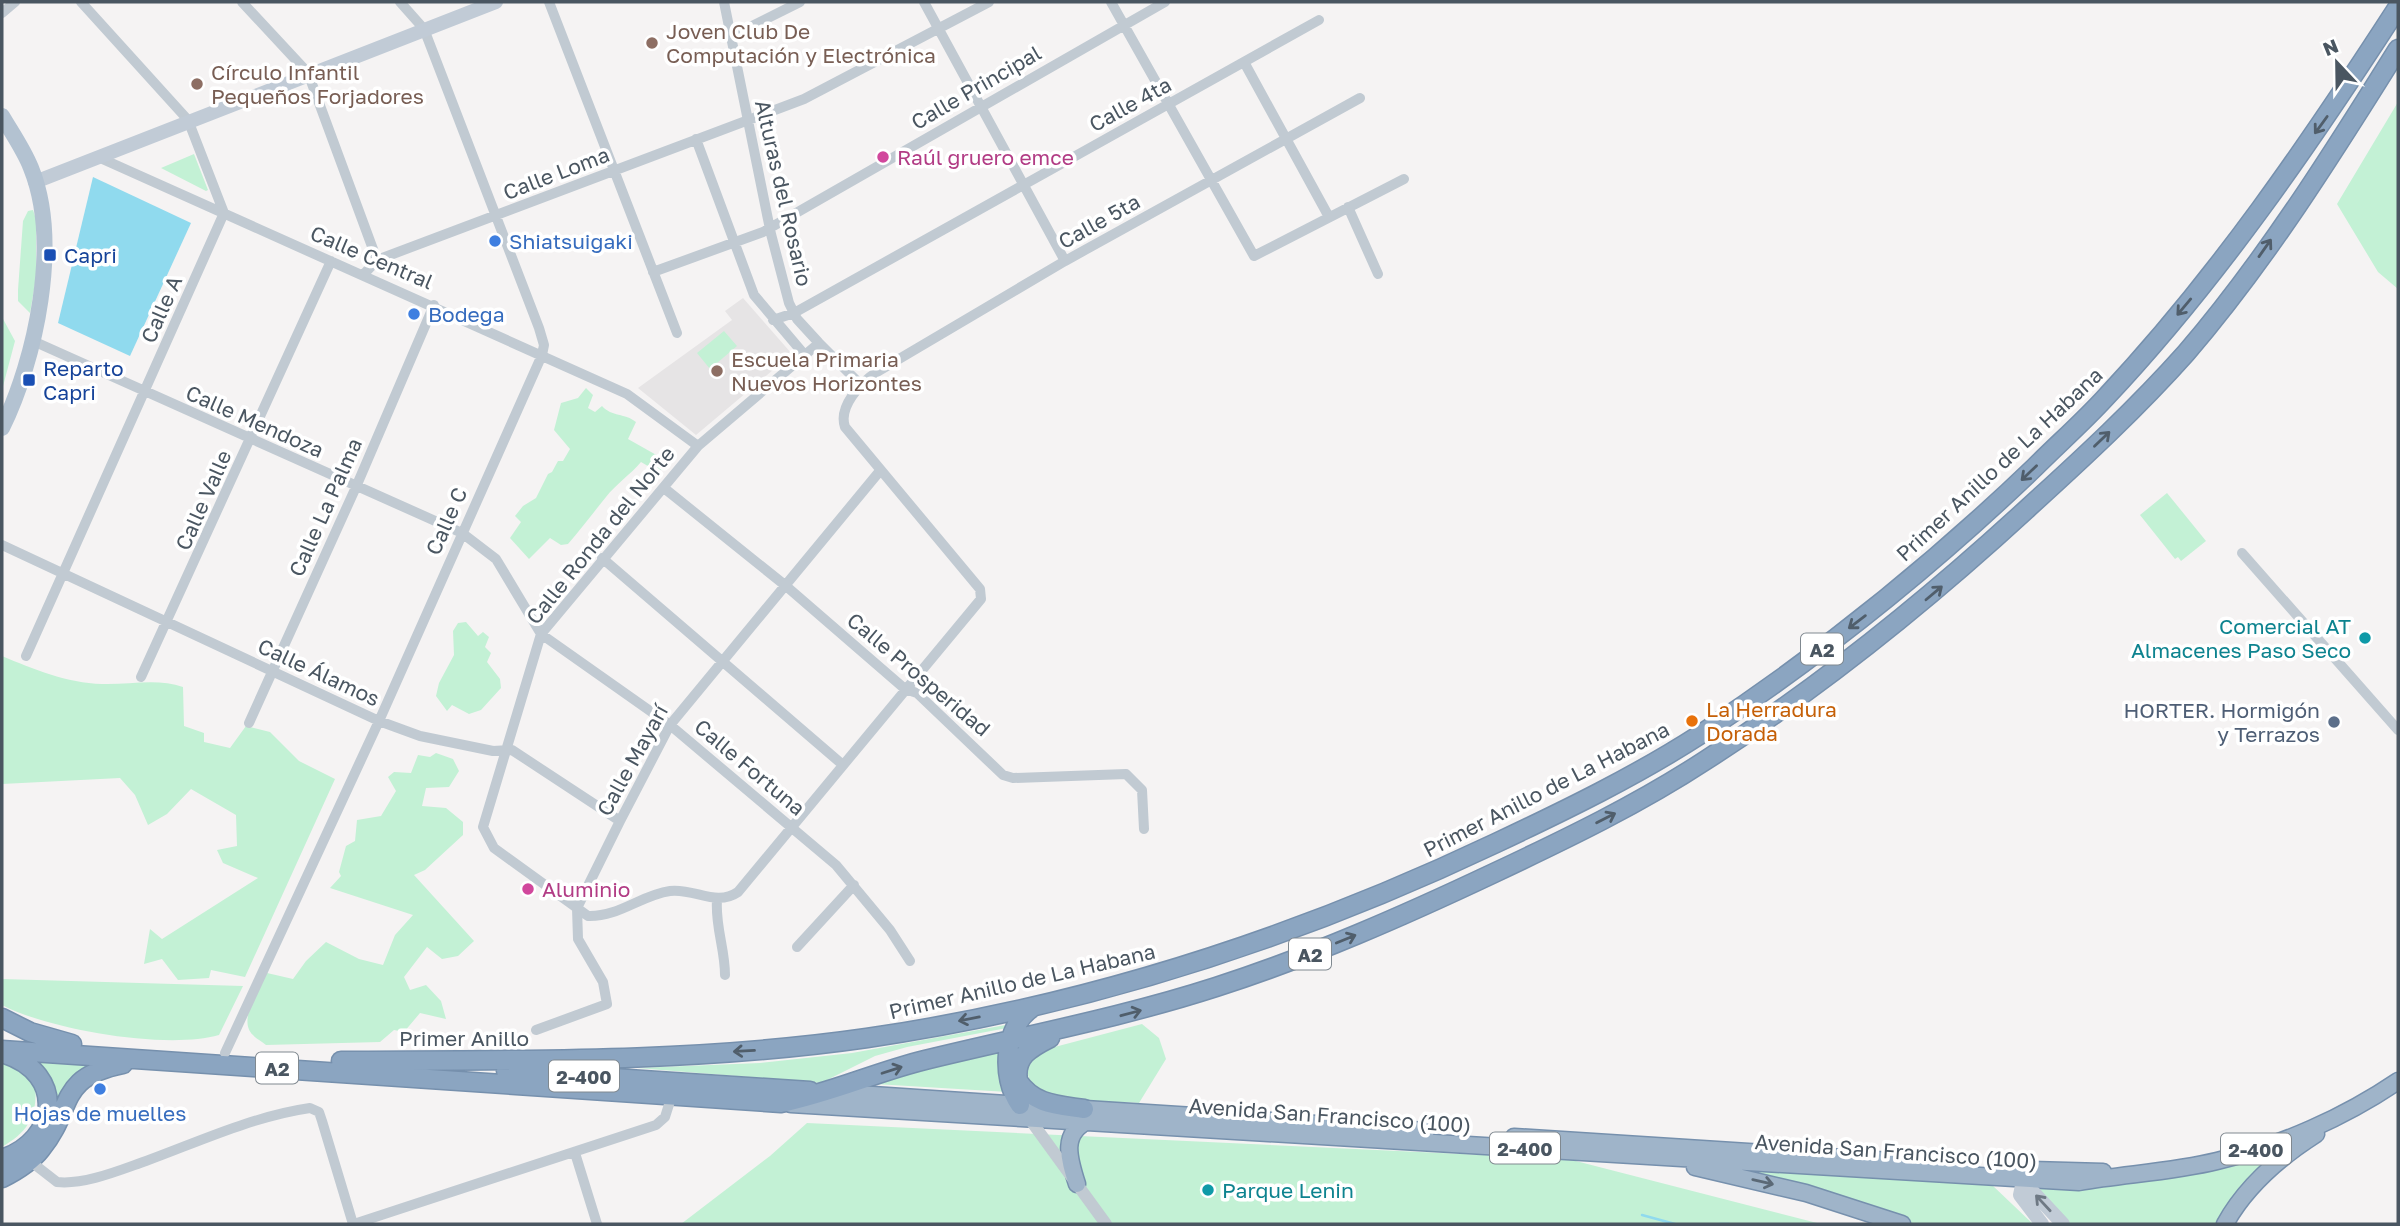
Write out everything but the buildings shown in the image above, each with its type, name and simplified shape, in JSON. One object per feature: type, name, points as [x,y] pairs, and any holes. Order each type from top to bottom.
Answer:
[{"type":"highway","name":"Primer Anillo de La Habana","points":[[587,1059],[824,1043],[1036,1005],[1136,981],[1263,942],[1425,877],[1622,780],[1696,737],[1791,673],[1884,603],[1940,555],[2103,401],[2247,227],[2329,114],[2398,7]]},
{"type":"highway","name":"A2","points":[[2,1051],[781,1103],[828,1092],[922,1060],[1065,1030],[1142,1010],[1301,957],[1436,901],[1639,801],[1774,715],[1942,587],[2136,406],[2186,352],[2251,269],[2346,132],[2398,49]]},
{"type":"highway","points":[[1023,1111],[1007,1078],[1008,1056],[1016,1022],[1036,1005]]},
{"type":"highway","points":[[2,1018],[30,1032],[72,1044]]},
{"type":"highway","points":[[1023,1111],[1017,1067],[1023,1055],[1065,1030]]},
{"type":"highway","name":"A2","points":[[2,1038],[341,1061]]},
{"type":"highway","points":[[2,1051],[16,1057],[37,1073],[46,1089],[49,1109],[32,1141],[2,1159]]},
{"type":"highway","name":"Primer Anillo","points":[[341,1061],[587,1059]]},
{"type":"highway","points":[[2,1178],[30,1161],[49,1139],[62,1107],[78,1082],[102,1069],[144,1060]]},
{"type":"highway","name":"2-400","points":[[341,1061],[828,1092]]},
{"type":"highway","points":[[1018,1081],[1027,1094],[1042,1103],[1087,1114],[1069,1142],[1069,1157],[1077,1184]]},
{"type":"highway","name":"Avenida San Francisco (100)","points":[[1087,1114],[1648,1157],[2028,1175],[2127,1174],[2176,1169],[2249,1152],[2303,1131],[2377,1095],[2398,1081]]},
{"type":"highway","name":"Avenida San Francisco (100)","points":[[828,1092],[1023,1111]]},
{"type":"highway","points":[[2225,1224],[2235,1206],[2279,1158],[2377,1095]]},
{"type":"highway","name":"Avenida San Francisco (100)","points":[[781,1103],[1087,1114],[2003,1169],[2028,1175]]},
{"type":"highway","points":[[1648,1157],[1806,1193],[1902,1224]]},
{"type":"main road","points":[[35,182],[308,73],[496,2]]},
{"type":"main road","points":[[2,116],[23,152],[35,182],[43,254],[33,341],[24,377],[2,428]]},
{"type":"main road","points":[[2028,1175],[2020,1195],[2042,1224]]},
{"type":"main road","points":[[2028,1175],[2063,1224]]},
{"type":"street","points":[[2,13],[15,2]]},
{"type":"street","points":[[81,2],[188,120],[224,214]]},
{"type":"street","points":[[242,2],[308,73],[377,260],[364,274]]},
{"type":"street","points":[[400,2],[424,29],[538,328],[544,345],[542,355]]},
{"type":"street","points":[[549,2],[677,333]]},
{"type":"street","name":"Alturas del Rosario","points":[[724,2],[770,226],[794,313],[818,343],[861,385]]},
{"type":"street","points":[[730,37],[800,2]]},
{"type":"street","points":[[924,2],[1065,261]]},
{"type":"street","name":"Calle Loma","points":[[377,260],[816,94],[989,2]]},
{"type":"street","points":[[1111,2],[1254,256],[1404,179]]},
{"type":"street","name":"Calle Principal","points":[[653,272],[734,244],[770,226],[1165,2]]},
{"type":"street","name":"Calle 4ta","points":[[774,320],[794,313],[1319,20]]},
{"type":"street","points":[[1244,62],[1329,217]]},
{"type":"street","name":"Calle 5ta","points":[[861,385],[877,372],[1065,261],[1360,98]]},
{"type":"street","points":[[696,139],[754,295],[803,353]]},
{"type":"street","name":"Calle Central","points":[[98,157],[434,305],[627,394],[698,446]]},
{"type":"street","points":[[1348,207],[1378,274]]},
{"type":"street","name":"Calle A","points":[[26,656],[224,214]]},
{"type":"street","name":"Calle Valle","points":[[141,677],[169,622],[331,261]]},
{"type":"street","name":"Calle La Palma","points":[[249,723],[356,488],[434,305]]},
{"type":"street","name":"Calle Mendoza","points":[[33,341],[461,533]]},
{"type":"street","name":"Calle Ronda del Norte","points":[[577,908],[488,842],[484,819],[541,634],[698,446],[803,353],[818,343]]},
{"type":"street","name":"Calle C","points":[[225,1053],[379,721],[542,355]]},
{"type":"street","points":[[577,908],[588,916],[603,915],[659,894],[678,891],[717,900],[738,892],[981,599],[980,589],[880,472],[843,423],[844,411],[861,385]]},
{"type":"street","name":"Calle Mayarí","points":[[577,908],[670,725],[720,661],[880,472]]},
{"type":"street","name":"Calle Prosperidad","points":[[664,488],[786,586],[905,690],[917,693],[1007,777],[1126,774],[1142,790],[1144,828]]},
{"type":"street","name":"Calle Fortuna","points":[[461,533],[496,559],[541,634],[670,725],[793,828],[854,885],[890,930],[910,961]]},
{"type":"street","name":"Calle Álamos","points":[[2,545],[379,721],[420,736],[493,751],[506,749],[518,753],[620,821]]},
{"type":"street","points":[[2242,553],[2398,730]]},
{"type":"street","points":[[602,558],[843,765]]},
{"type":"street","points":[[797,947],[854,885]]},
{"type":"street","points":[[717,900],[716,916],[725,949],[725,975]]},
{"type":"street","points":[[536,1030],[607,1004],[603,982],[578,939],[577,908]]},
{"type":"street","points":[[30,1161],[53,1179],[63,1182],[115,1172],[245,1125],[302,1109],[319,1112],[354,1224],[656,1125],[665,1117],[672,1095]]},
{"type":"street","points":[[1023,1111],[1106,1224]]},
{"type":"street","points":[[575,1153],[597,1224]]},
{"type":"shaded area","name":"Escuela Primaria Nuevos Horizontes","points":[[743,298],[792,354],[696,435],[638,388],[732,320],[725,311]]},
{"type":"green space","points":[[2398,102],[2398,289],[2378,272],[2337,204]]},
{"type":"green space","points":[[194,154],[208,190],[206,191],[161,168]]},
{"type":"green space","points":[[33,210],[36,219],[36,278],[30,313],[18,301],[18,290],[23,221],[28,211]]},
{"type":"green space","points":[[2,317],[15,341],[2,390]]},
{"type":"green space","points":[[724,331],[737,346],[710,369],[697,353]]},
{"type":"green space","points":[[586,388],[593,395],[588,408],[595,412],[602,406],[636,422],[628,439],[667,461],[666,467],[658,472],[641,462],[610,492],[568,544],[561,545],[550,538],[529,559],[510,538],[521,522],[515,516],[523,506],[536,498],[548,474],[558,461],[563,461],[570,449],[554,430],[561,403],[578,398]]},
{"type":"green space","points":[[2167,493],[2206,541],[2181,561],[2178,557],[2175,559],[2140,515]]},
{"type":"green space","points":[[466,622],[478,636],[483,632],[489,637],[485,647],[491,653],[487,662],[500,679],[501,688],[481,710],[469,714],[452,705],[447,711],[436,696],[439,683],[454,655],[453,631],[458,623]]},
{"type":"green space","points":[[2,656],[76,681],[102,684],[163,683],[183,687],[184,726],[204,733],[204,742],[230,748],[246,726],[270,732],[299,761],[335,779],[245,977],[211,970],[209,978],[178,980],[162,959],[144,964],[150,929],[162,939],[258,878],[223,863],[217,850],[237,846],[236,815],[191,789],[167,814],[148,825],[135,795],[120,778],[2,784]]},
{"type":"green space","points":[[436,753],[453,759],[459,771],[449,787],[426,788],[422,806],[446,808],[463,822],[463,835],[425,870],[414,875],[474,941],[458,956],[442,959],[427,947],[404,977],[410,990],[426,985],[441,1001],[446,1019],[420,1013],[404,1032],[394,1030],[380,1042],[266,1045],[253,1035],[247,1021],[251,1004],[267,973],[293,979],[306,961],[326,942],[359,959],[383,965],[395,935],[413,915],[330,888],[341,876],[339,872],[346,846],[355,841],[357,820],[381,816],[396,791],[388,777],[394,772],[411,773],[418,755],[430,757]]},
{"type":"green space","points":[[2,979],[243,986],[219,1035],[170,1040],[109,1035],[23,1014],[2,1005]]},
{"type":"green space","points":[[1011,1024],[1012,1027],[907,1047],[875,1056],[821,1083],[637,1068],[760,1063],[852,1053]]},
{"type":"green space","points":[[1142,1024],[1159,1038],[1166,1059],[1139,1103],[1075,1100],[1043,1092],[1033,1085],[1028,1074],[1029,1066],[1047,1049]]},
{"type":"green space","points":[[1004,1051],[1008,1092],[875,1084],[915,1069]]},
{"type":"green space","points":[[2,1058],[11,1059],[35,1083],[36,1094],[33,1113],[26,1128],[2,1147]]},
{"type":"green space","points":[[34,1059],[99,1065],[82,1074],[70,1086],[34,1151],[21,1164],[2,1174],[2,1162],[32,1144],[43,1133],[50,1120],[53,1106],[51,1092],[44,1077],[31,1062]]},
{"type":"green space","name":"Parque Lenin","points":[[807,1123],[1568,1159],[1821,1224],[681,1224],[770,1156]]},
{"type":"green space","points":[[2306,1139],[2220,1224],[2070,1224],[2035,1187],[2107,1184],[2173,1177],[2237,1163]]},
{"type":"green space","points":[[1715,1168],[1992,1185],[2033,1224],[1910,1224],[1859,1205]]},
{"type":"water","points":[[93,177],[191,223],[130,356],[58,323]]},
{"type":"waterway","points":[[1642,1215],[1675,1224]]},
{"type":"waterway","points":[[1720,1224],[1729,1224]]},
{"type":"place","name":"Joven Club De Computación y Electrónica","points":[[652,43]]},
{"type":"place","name":"Círculo Infantil Pequeños Forjadores","points":[[197,84]]},
{"type":"place","name":"Raúl gruero emce","points":[[883,157]]},
{"type":"place","name":"Shiatsuigaki","points":[[495,241]]},
{"type":"place","name":"Capri","points":[[50,255]]},
{"type":"place","name":"Bodega","points":[[414,314]]},
{"type":"place","name":"Escuela Primaria Nuevos Horizontes","points":[[717,371]]},
{"type":"place","name":"Reparto Capri","points":[[29,380]]},
{"type":"place","name":"Comercial AT Almacenes Paso Seco","points":[[2365,638]]},
{"type":"place","name":"La Herradura Dorada","points":[[1692,721]]},
{"type":"place","name":"HORTER. Hormigón y Terrazos","points":[[2334,722]]},
{"type":"place","name":"Aluminio","points":[[528,889]]},
{"type":"place","name":"Hojas de muelles","points":[[100,1089]]},
{"type":"place","name":"Parque Lenin","points":[[1208,1190]]}]
